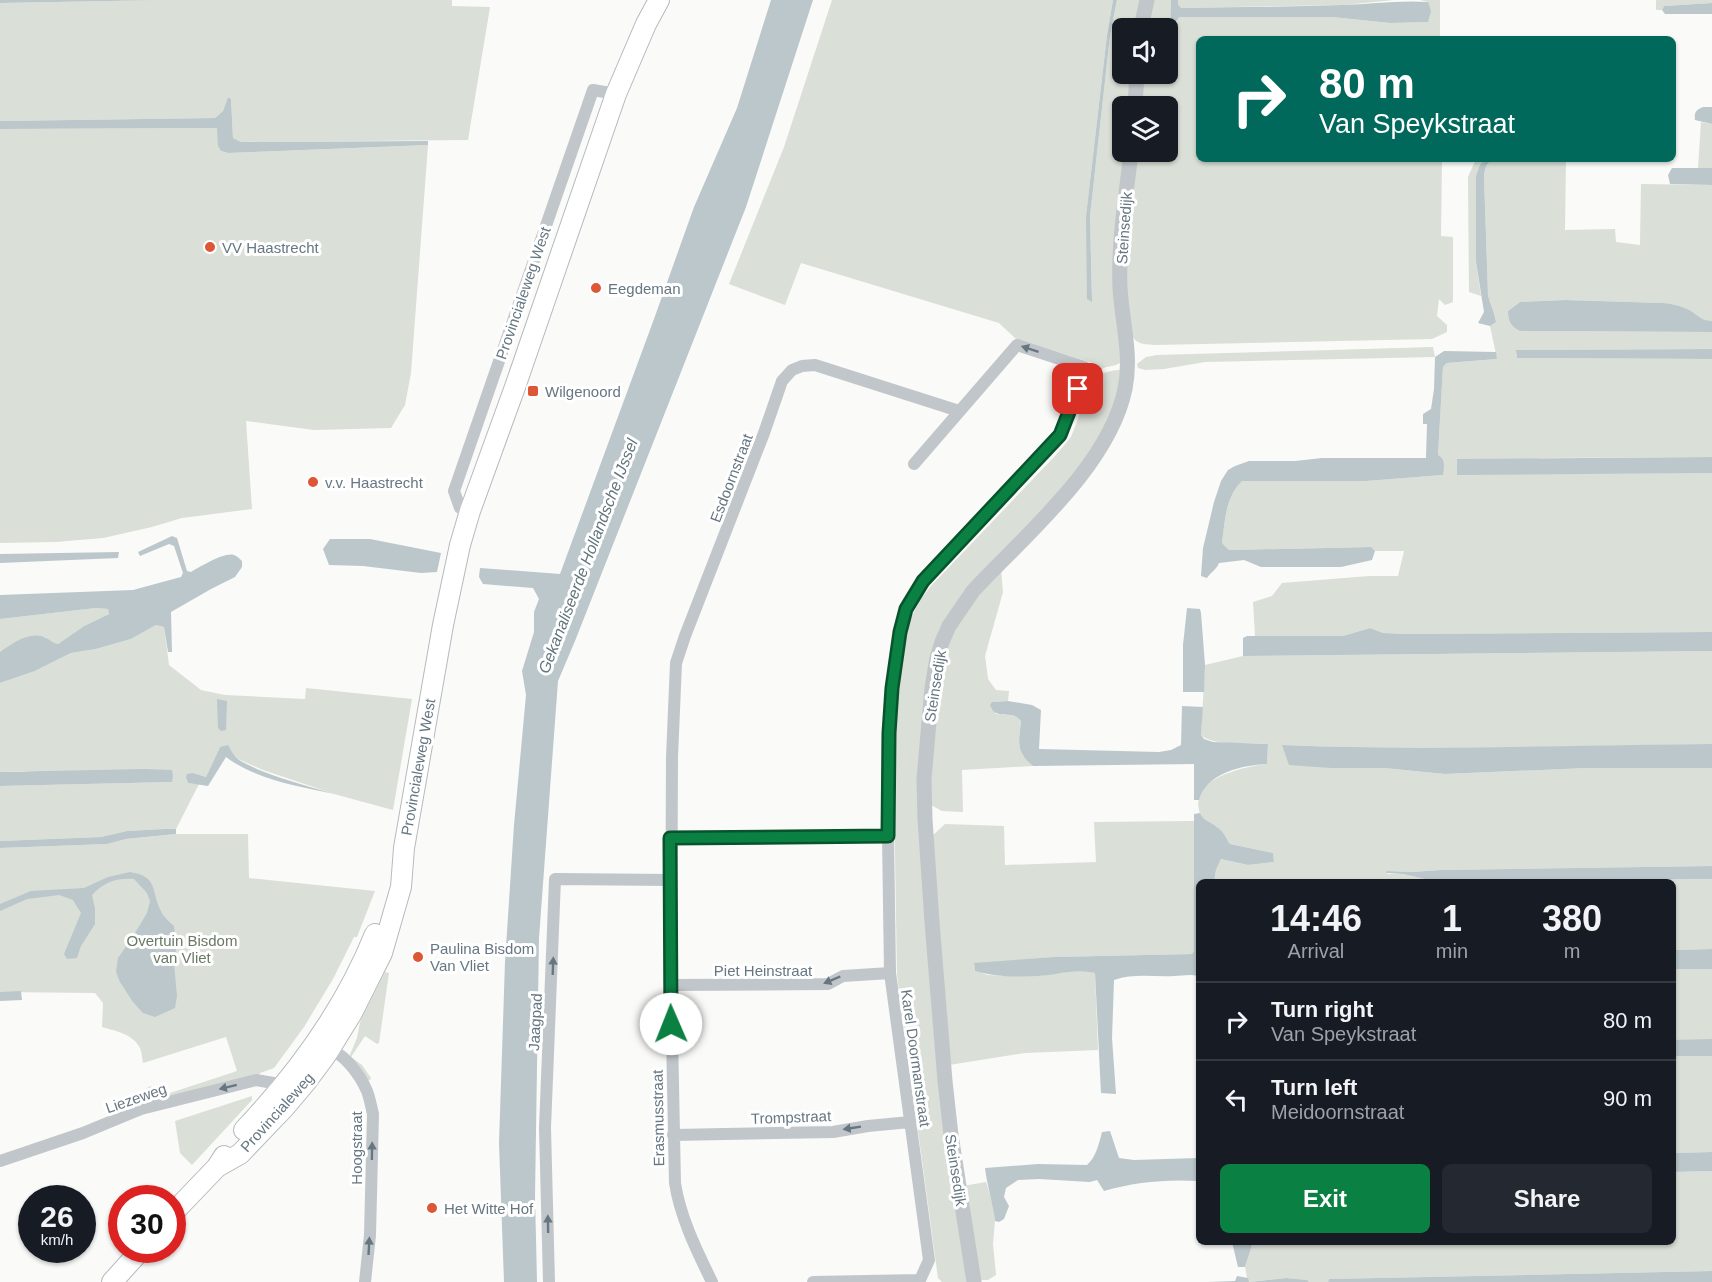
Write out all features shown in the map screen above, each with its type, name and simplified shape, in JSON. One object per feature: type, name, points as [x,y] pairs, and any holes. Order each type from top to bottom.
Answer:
[{"type":"main road","name":"Provincialeweg West","points":[[320,1051],[334,1017],[367,952],[404,848],[443,625],[460,545],[470,511],[616,94],[646,24],[659,0]]},
{"type":"main road","name":"Provincialeweg","points":[[186,1199],[217,1167],[231,1144],[285,1084],[320,1051]]},
{"type":"main road","name":"Provincialeweg","points":[[217,1167],[240,1154],[284,1108],[306,1082],[320,1051]]},
{"type":"main road","points":[[112,1282],[129,1263]]},
{"type":"street","points":[[1143,18],[1147,0]]},
{"type":"street","name":"Steinsedijk","points":[[974,1282],[951,1135],[932,922],[924,779],[932,688],[942,642],[960,608],[1068,491],[1105,439],[1120,405],[1127,373],[1127,352],[1120,288],[1120,255],[1130,162]]},
{"type":"street","name":"Karel Doormanstraat","points":[[813,1282],[920,1280],[929,1260],[890,973],[889,733],[892,688],[900,632],[906,609],[923,581],[1060,435],[1084,367],[1017,345],[959,411]]},
{"type":"street","name":"Esdoornstraat","points":[[670,838],[676,663],[782,381],[792,370],[815,365],[959,411]]},
{"type":"street","points":[[914,464],[959,411]]},
{"type":"street","points":[[670,838],[888,836]]},
{"type":"street","name":"Erasmusstraat","points":[[670,838],[675,1183],[677,1197],[712,1282]]},
{"type":"street","name":"Jaagpad","points":[[549,1282],[545,1128],[555,879],[670,880]]},
{"type":"street","name":"Piet Heinstraat","points":[[671,986],[828,984],[843,976],[890,973]]},
{"type":"street","name":"Hoogstraat","points":[[320,1051],[344,1058],[361,1080],[370,1099],[373,1114],[370,1234],[365,1282]]},
{"type":"street","name":"Liezeweg","points":[[0,1161],[83,1133],[141,1109],[256,1080],[285,1084]]},
{"type":"street","name":"Trompstraat","points":[[673,1135],[833,1131],[910,1122]]},
{"type":"green space","points":[[164,0],[452,0],[452,6],[490,7],[468,140],[241,142],[233,138],[231,99],[228,97],[223,111],[215,118],[0,121],[0,3]]},
{"type":"green space","points":[[832,0],[1113,0],[1086,216],[1092,301],[1090,216],[1112,26],[1112,84],[1131,84],[1131,96],[1112,96],[1112,162],[1127,162],[1120,363],[1103,368],[1087,385],[1093,363],[1016,339],[999,323],[801,263],[785,305],[729,284],[784,147]]},
{"type":"green space","points":[[1117,0],[1142,0],[1138,18],[1114,18]]},
{"type":"green space","points":[[1152,0],[1171,0],[1170,18],[1148,18]]},
{"type":"green space","points":[[1178,0],[1394,0],[1344,5],[1181,8]]},
{"type":"green space","points":[[1420,0],[1440,0],[1440,36],[1196,36],[1196,162],[1442,162],[1441,236],[1453,237],[1453,302],[1445,305],[1439,299],[1437,316],[1447,325],[1447,332],[1432,339],[1155,345],[1142,343],[1133,338],[1129,329],[1125,254],[1135,162],[1178,162],[1178,96],[1140,96],[1141,84],[1178,84],[1178,17],[1332,17],[1390,23],[1427,22],[1428,2]]},
{"type":"green space","points":[[1656,0],[1712,0],[1712,3],[1664,6],[1662,10],[1656,10]]},
{"type":"green space","points":[[1701,122],[1712,124],[1712,168],[1698,168]]},
{"type":"green space","name":"VV Haastrecht","points":[[218,128],[218,146],[221,151],[228,153],[428,145],[411,373],[405,405],[391,428],[314,430],[246,421],[252,509],[182,518],[103,538],[0,543],[0,129]]},
{"type":"green space","points":[[1475,162],[1484,162],[1476,176],[1476,262],[1481,296],[1469,292],[1468,177]]},
{"type":"green space","points":[[1489,162],[1566,162],[1565,230],[1615,229],[1616,242],[1640,245],[1641,184],[1712,185],[1712,321],[1704,321],[1693,312],[1663,303],[1565,300],[1520,302],[1508,311],[1511,323],[1521,331],[1712,332],[1712,349],[1516,350],[1517,358],[1712,359],[1712,457],[1541,458],[1457,474],[1712,473],[1712,632],[1407,634],[1383,633],[1370,628],[1343,636],[1255,636],[1253,602],[1272,596],[1282,583],[1398,576],[1404,551],[1375,551],[1370,547],[1229,550],[1222,543],[1227,510],[1232,495],[1242,481],[1365,481],[1443,475],[1438,455],[1443,367],[1447,363],[1497,359],[1490,326],[1496,321],[1488,295],[1484,176]]},
{"type":"green space","points":[[1433,347],[1435,357],[1205,362],[1145,370],[1138,368],[1137,364],[1146,357],[1157,355]]},
{"type":"green space","points":[[1120,370],[1119,389],[1106,427],[1075,476],[969,589],[928,688],[937,1024],[969,1282],[942,1282],[938,1278],[897,976],[893,729],[906,633],[920,600],[931,586],[1071,437],[1084,395],[1089,395],[1097,379],[1108,372]]},
{"type":"green space","points":[[1001,569],[1003,592],[985,656],[988,679],[996,690],[1009,691],[1008,701],[992,702],[996,714],[1013,716],[1021,721],[1019,741],[1021,751],[1033,766],[962,770],[963,812],[942,811],[931,805],[929,781],[937,688],[947,644],[964,612]]},
{"type":"green space","points":[[96,608],[108,609],[109,614],[84,626],[58,644],[54,644],[45,637],[20,640],[0,652],[0,619]]},
{"type":"green space","points":[[156,625],[164,627],[169,665],[201,690],[225,695],[305,699],[306,688],[412,699],[393,810],[334,794],[263,770],[238,759],[220,747],[206,777],[193,773],[188,783],[199,784],[176,829],[127,831],[101,837],[0,841],[0,786],[172,782],[24,771],[0,772],[0,683],[35,671],[71,653],[131,639]]},
{"type":"green space","points":[[1712,651],[1712,744],[1443,748],[1282,745],[1331,768],[1384,768],[1445,774],[1587,768],[1712,768],[1712,866],[1387,871],[1387,874],[1403,874],[1425,879],[1214,879],[1221,859],[1248,865],[1274,862],[1273,853],[1230,844],[1218,828],[1204,820],[1198,803],[1201,793],[1208,784],[1219,777],[1244,768],[1267,764],[1268,744],[1213,741],[1201,735],[1205,665],[1243,656]]},
{"type":"green space","points":[[1194,821],[1194,951],[1192,954],[1054,957],[974,964],[975,971],[988,975],[1039,976],[1078,970],[1095,973],[1098,1050],[1025,1053],[949,1065],[932,836],[945,824],[1004,826],[1005,865],[1096,862],[1094,822]]},
{"type":"green space","name":"Overtuin Bisdom van Vliet","points":[[176,834],[248,834],[249,878],[375,891],[357,937],[354,937],[333,979],[304,1027],[274,1068],[260,1074],[149,1102],[144,1101],[143,1094],[151,1086],[155,1098],[237,1071],[226,1037],[143,1063],[140,1048],[133,1039],[102,1027],[103,1003],[95,993],[0,992],[0,848],[106,844],[126,839]]},
{"type":"green space","points":[[1676,879],[1712,879],[1712,949],[1676,950]]},
{"type":"green space","points":[[1676,969],[1712,969],[1712,1152],[1676,1153]]},
{"type":"green space","points":[[385,972],[389,973],[379,1043],[365,1036],[351,1057],[362,1065],[371,1078],[367,1080],[349,1057],[357,1038],[360,1022]]},
{"type":"green space","points":[[252,1096],[252,1100],[192,1165],[180,1153],[175,1121]]},
{"type":"green space","points":[[1712,1171],[1712,1271],[1329,1279],[1328,1282],[1309,1282],[1286,1278],[1248,1282],[1245,1267],[1252,1245],[1676,1245],[1676,1172]]},
{"type":"green space","points":[[986,1182],[995,1221],[993,1244],[996,1275],[988,1280],[979,1280],[963,1186]]},
{"type":"water","points":[[0,0],[164,0],[0,3]]},
{"type":"water","name":"Gekanaliseerde Hollandsche IJssel","points":[[771,0],[813,0],[746,207],[558,681],[539,938],[535,1196],[537,1282],[504,1282],[499,1143],[505,962],[526,695],[522,671],[534,632],[534,612],[539,599],[533,588],[483,584],[479,577],[480,568],[560,574],[694,207],[737,108]]},
{"type":"water","points":[[1113,0],[1117,0],[1112,18],[1090,216],[1092,302],[1087,299],[1086,216]]},
{"type":"water","points":[[1171,0],[1178,0],[1181,8],[1428,2],[1431,11],[1428,22],[1390,23],[1332,17],[1170,18]]},
{"type":"water","points":[[1712,3],[1712,14],[1665,14],[1662,10],[1664,6]]},
{"type":"water","points":[[228,97],[231,99],[233,138],[241,142],[428,141],[428,145],[228,153],[221,151],[218,146],[217,128],[0,129],[0,121],[215,118],[223,111]]},
{"type":"water","points":[[1703,107],[1712,107],[1712,124],[1695,120],[1696,112]]},
{"type":"water","points":[[1483,162],[1489,162],[1484,176],[1488,295],[1496,322],[1490,326],[1478,323],[1484,312],[1476,262],[1476,176]]},
{"type":"water","points":[[1672,168],[1712,168],[1712,185],[1670,184],[1668,175]]},
{"type":"water","points":[[1565,300],[1674,305],[1712,321],[1712,332],[1520,331],[1509,321],[1508,311],[1520,302]]},
{"type":"water","points":[[1712,349],[1712,359],[1517,358],[1516,350]]},
{"type":"water","points":[[1444,351],[1496,352],[1497,359],[1447,363],[1443,367],[1438,455],[1443,461],[1443,475],[1366,481],[1242,481],[1229,502],[1222,543],[1229,550],[1371,547],[1375,551],[1372,560],[1341,567],[1261,567],[1244,560],[1219,563],[1207,578],[1201,576],[1203,548],[1214,502],[1221,481],[1228,470],[1235,466],[1249,461],[1426,458],[1427,424],[1423,424],[1423,414],[1431,409],[1435,357]]},
{"type":"water","points":[[1712,457],[1712,473],[1457,475],[1457,459]]},
{"type":"water","points":[[172,536],[177,538],[187,571],[191,572],[212,560],[230,555],[242,561],[242,567],[235,577],[171,612],[172,652],[168,652],[164,627],[156,625],[131,639],[71,653],[35,671],[0,683],[0,652],[10,645],[34,636],[46,638],[58,644],[84,626],[109,614],[108,609],[96,608],[0,619],[0,595],[133,590],[181,577],[183,573],[174,546],[169,544],[140,556],[138,552]]},
{"type":"water","points":[[330,539],[370,539],[441,553],[437,572],[421,573],[363,566],[329,565],[323,549]]},
{"type":"water","points":[[119,552],[118,558],[0,563],[0,554]]},
{"type":"water","points":[[1187,608],[1200,609],[1201,613],[1205,665],[1204,692],[1183,692],[1183,645]]},
{"type":"water","points":[[1370,628],[1383,633],[1407,634],[1712,632],[1712,651],[1243,656],[1243,638],[1247,636],[1343,636]]},
{"type":"water","points":[[217,699],[227,701],[226,730],[221,731],[218,728]]},
{"type":"water","points":[[1008,701],[1032,705],[1041,710],[1039,749],[1159,752],[1171,750],[1181,745],[1182,706],[1203,707],[1201,735],[1204,739],[1213,742],[1268,744],[1267,764],[1247,766],[1217,777],[1209,783],[1199,800],[1194,800],[1194,764],[1033,766],[1021,751],[1019,741],[1021,721],[1013,715],[996,713],[990,705],[992,702]]},
{"type":"water","points":[[1712,744],[1712,768],[1587,768],[1445,774],[1384,768],[1289,765],[1282,745],[1443,748]]},
{"type":"water","points":[[228,745],[237,758],[249,765],[334,794],[264,777],[226,757],[208,786],[188,783],[187,774],[193,773],[206,777],[220,747]]},
{"type":"water","points":[[172,770],[172,782],[0,786],[0,772]]},
{"type":"water","points":[[1200,813],[1205,820],[1221,830],[1230,844],[1273,853],[1274,862],[1248,865],[1221,859],[1214,879],[1196,879],[1196,976],[1136,976],[1114,980],[1112,1038],[1116,1094],[1101,1093],[1095,973],[1072,971],[1038,976],[998,975],[975,971],[974,963],[1054,957],[1192,954],[1194,951],[1194,814]]},
{"type":"water","points":[[176,829],[176,834],[126,839],[107,844],[0,848],[0,841],[101,837],[127,831]]},
{"type":"water","points":[[1712,866],[1712,879],[1425,879],[1386,873],[1387,871]]},
{"type":"water","points":[[130,872],[149,880],[162,912],[174,926],[177,996],[175,1008],[155,1017],[143,1013],[133,1002],[116,972],[118,958],[147,913],[150,901],[147,893],[134,879],[111,882],[92,895],[95,924],[81,946],[77,958],[67,959],[64,954],[81,913],[73,900],[59,895],[27,899],[0,911],[0,904],[31,891],[84,888],[108,877]]},
{"type":"water","points":[[1712,949],[1712,969],[1676,969],[1676,950]]},
{"type":"water","points":[[21,991],[22,1000],[0,1001],[0,992]]},
{"type":"water","points":[[1712,1039],[1712,1056],[1676,1056],[1676,1040]]},
{"type":"water","points":[[1110,1131],[1119,1158],[1134,1160],[1196,1158],[1196,1181],[1151,1182],[1104,1191],[1097,1180],[1090,1182],[1018,1180],[1006,1188],[1004,1197],[1009,1206],[1004,1219],[999,1222],[995,1221],[985,1168],[1038,1164],[1087,1165],[1095,1154],[1102,1132]]},
{"type":"water","points":[[1712,1152],[1712,1171],[1676,1172],[1676,1153]]},
{"type":"water","points":[[1233,1245],[1252,1245],[1245,1267],[1238,1267]]},
{"type":"water","points":[[1712,1271],[1712,1282],[1328,1282],[1329,1279]]},
{"type":"water","points":[[1237,1276],[1248,1278],[1249,1282],[1207,1282],[1235,1281]]},
{"type":"water","points":[[1286,1278],[1309,1282],[1249,1282]]},
{"type":"place","name":"VV Haastrecht","points":[[210,247]]},
{"type":"place","name":"Eegdeman","points":[[596,288]]},
{"type":"place","name":"Wilgenoord","points":[[533,391]]},
{"type":"place","name":"v.v. Haastrecht","points":[[313,482]]},
{"type":"place","name":"Paulina Bisdom Van Vliet","points":[[418,957]]},
{"type":"place","name":"Het Witte Hof","points":[[432,1208]]},
{"type":"route","points":[[671,1024],[670,838],[888,836],[892,688],[900,632],[906,609],[923,581],[1060,435],[1078,389]]}]
